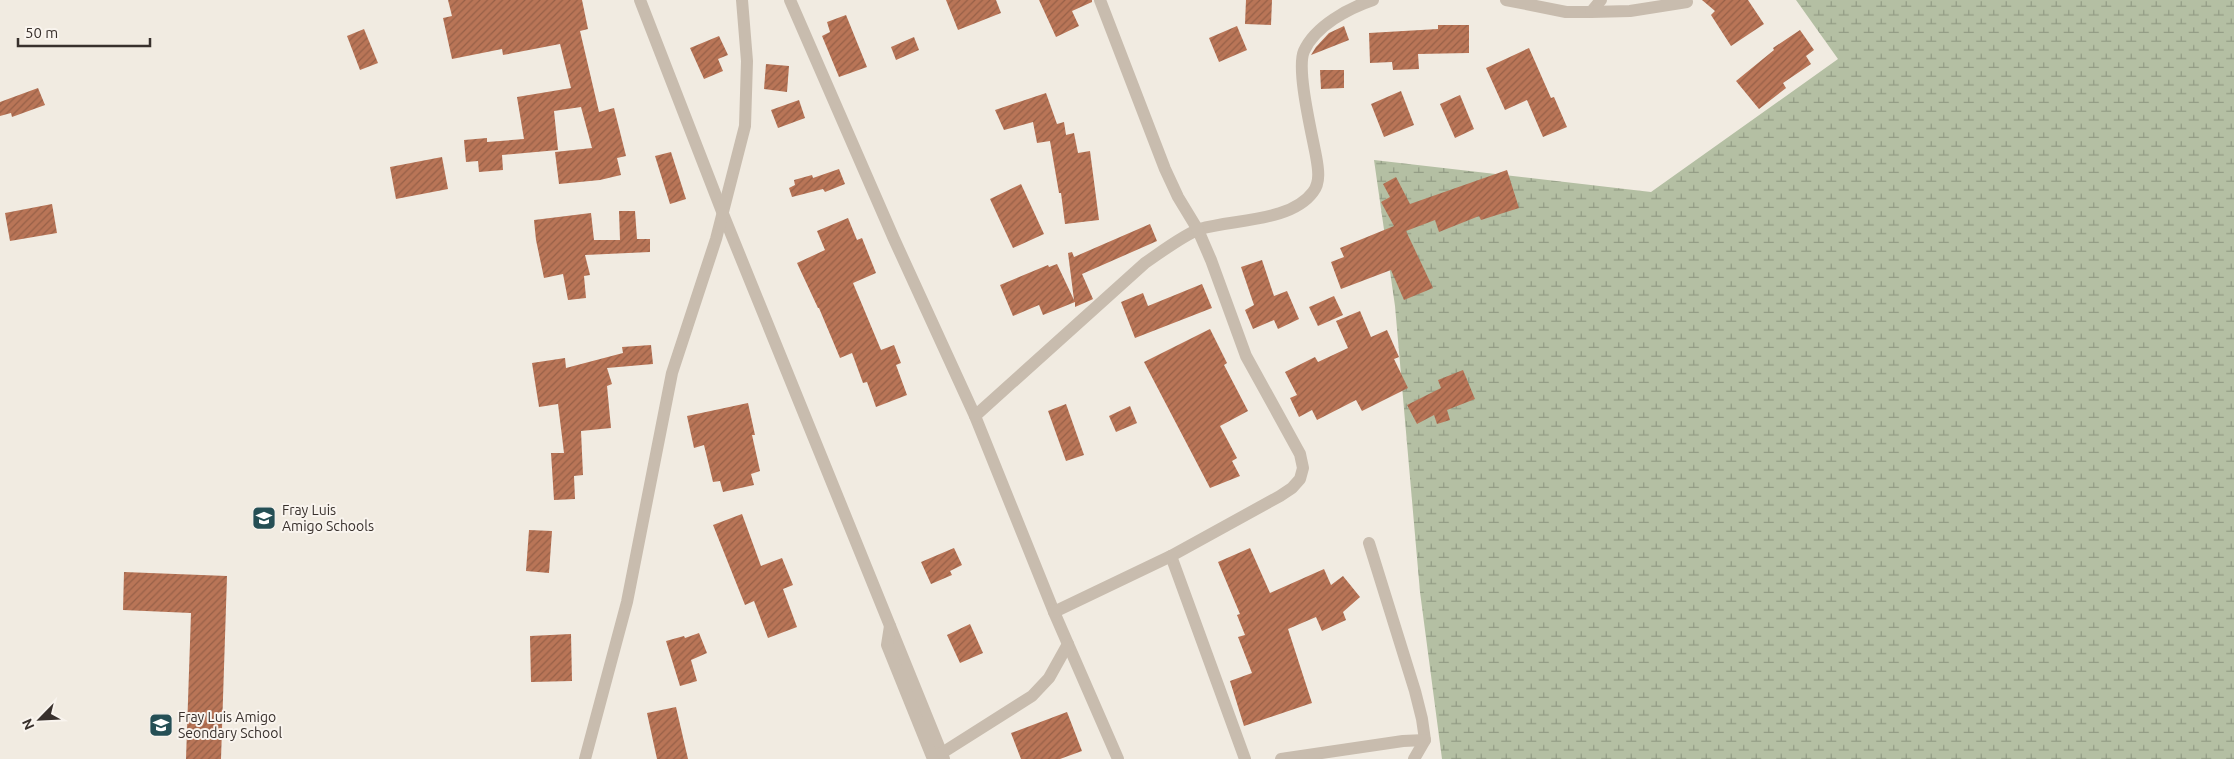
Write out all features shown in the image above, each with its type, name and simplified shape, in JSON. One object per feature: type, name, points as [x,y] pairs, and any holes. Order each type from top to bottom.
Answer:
[{"type":"street","points":[[640,0],[723,214],[890,626],[939,757],[1032,696],[1049,678],[1068,644]]},
{"type":"street","points":[[585,759],[627,602],[672,373],[723,214],[745,126],[747,61],[742,0]]},
{"type":"street","points":[[790,0],[894,239],[975,416],[1054,612],[1118,759]]},
{"type":"street","points":[[1054,612],[1171,556],[1292,488],[1300,479],[1303,468],[1300,454],[1246,356],[1198,230],[1183,206],[1165,169],[1100,0]]},
{"type":"street","points":[[975,416],[1145,263],[1198,230],[1288,211],[1304,202],[1314,190],[1319,173],[1301,70],[1303,51],[1314,36],[1330,22],[1360,4],[1373,0]]},
{"type":"street","points":[[1506,0],[1566,12],[1630,11],[1687,2]]},
{"type":"street","points":[[1591,12],[1601,0]]},
{"type":"street","points":[[1369,543],[1415,691],[1425,740],[1414,759]]},
{"type":"street","points":[[1171,556],[1245,759]]},
{"type":"street","points":[[1281,759],[1403,740],[1425,740]]},
{"type":"green space","points":[[1796,0],[2234,0],[2234,759],[1442,759],[1420,592],[1395,306],[1374,160],[1651,192],[1838,59]]},
{"type":"building","points":[[448,0],[582,0],[588,29],[580,31],[599,112],[614,108],[626,156],[617,158],[621,175],[600,180],[559,184],[555,152],[592,148],[581,107],[554,111],[558,150],[502,155],[503,170],[479,172],[478,161],[466,162],[464,140],[487,138],[487,142],[524,139],[517,97],[571,88],[560,44],[503,55],[502,49],[452,59],[443,18],[452,16]]},
{"type":"building","points":[[946,0],[996,0],[1001,13],[958,30]]},
{"type":"building","points":[[1039,0],[1092,0],[1092,2],[1072,11],[1079,26],[1056,37]]},
{"type":"building","points":[[1246,0],[1272,0],[1271,25],[1245,24]]},
{"type":"building","points":[[1702,0],[1748,0],[1764,24],[1731,46],[1711,15],[1715,11]]},
{"type":"building","points":[[846,15],[867,67],[839,77],[822,36],[830,32],[827,22]]},
{"type":"building","points":[[1438,25],[1469,25],[1469,53],[1418,54],[1419,69],[1393,70],[1392,62],[1370,63],[1369,33],[1438,29]]},
{"type":"building","points":[[1237,26],[1247,50],[1219,62],[1209,38]]},
{"type":"building","points":[[1344,26],[1349,40],[1311,55],[1329,33]]},
{"type":"building","points":[[364,29],[378,63],[360,70],[347,36]]},
{"type":"building","points":[[1800,30],[1814,50],[1806,56],[1811,64],[1783,83],[1786,88],[1759,109],[1736,81],[1774,50],[1773,48]]},
{"type":"building","points":[[719,36],[728,55],[718,59],[723,71],[704,79],[690,48]]},
{"type":"building","points":[[914,37],[919,50],[896,60],[891,47]]},
{"type":"building","points":[[1529,48],[1551,98],[1554,97],[1567,127],[1543,137],[1527,100],[1505,110],[1486,68]]},
{"type":"building","points":[[766,64],[789,66],[787,92],[764,89]]},
{"type":"building","points":[[1320,70],[1344,70],[1344,88],[1321,89]]},
{"type":"building","points":[[38,88],[45,105],[12,117],[11,113],[0,116],[0,102]]},
{"type":"building","points":[[1401,91],[1414,125],[1384,137],[1371,104]]},
{"type":"building","points":[[1046,93],[1057,124],[1064,122],[1066,135],[1074,133],[1078,153],[1090,151],[1099,220],[1065,224],[1061,193],[1059,193],[1050,141],[1037,143],[1033,122],[1004,130],[995,110]]},
{"type":"building","points":[[1460,95],[1474,129],[1455,138],[1440,104]]},
{"type":"building","points":[[799,100],[805,118],[778,128],[771,110]]},
{"type":"building","points":[[671,152],[686,199],[670,204],[655,156]]},
{"type":"building","points":[[442,157],[448,189],[396,199],[390,167]]},
{"type":"building","points":[[839,169],[845,184],[825,192],[823,189],[792,197],[789,188],[795,185],[794,180],[812,175],[813,178]]},
{"type":"building","points":[[1507,170],[1519,208],[1481,220],[1479,216],[1439,232],[1435,220],[1406,231],[1433,288],[1404,300],[1391,270],[1341,289],[1331,262],[1344,257],[1340,248],[1394,226],[1381,202],[1390,197],[1383,184],[1396,177],[1410,204]]},
{"type":"building","points":[[1021,184],[1044,234],[1013,248],[990,199]]},
{"type":"building","points":[[52,204],[57,233],[10,241],[5,213]]},
{"type":"building","points":[[619,211],[635,211],[637,239],[650,239],[650,252],[585,255],[590,275],[584,276],[586,298],[568,300],[563,274],[544,278],[534,220],[591,213],[594,240],[620,240]]},
{"type":"building","points":[[848,218],[857,240],[862,238],[876,273],[853,283],[881,350],[894,345],[901,363],[896,365],[907,395],[876,407],[867,382],[863,383],[852,353],[840,358],[797,263],[825,250],[817,231]]},
{"type":"building","points":[[1150,224],[1157,241],[1082,274],[1093,299],[1075,307],[1075,302],[1043,315],[1039,305],[1013,316],[1000,285],[1048,265],[1049,267],[1057,264],[1074,300],[1068,253],[1072,252],[1074,257]]},
{"type":"building","points":[[1262,260],[1274,296],[1287,291],[1299,319],[1278,329],[1274,320],[1253,329],[1245,310],[1254,305],[1241,267]]},
{"type":"building","points":[[1202,284],[1212,308],[1135,338],[1121,302],[1143,293],[1148,306]]},
{"type":"building","points":[[1334,296],[1343,315],[1318,326],[1309,307]]},
{"type":"building","points":[[1360,311],[1371,337],[1387,330],[1399,357],[1394,359],[1408,388],[1362,411],[1356,400],[1317,420],[1312,410],[1299,417],[1290,398],[1297,395],[1285,372],[1315,357],[1318,362],[1348,348],[1336,321]]},
{"type":"building","points":[[1210,329],[1227,363],[1224,365],[1248,411],[1220,426],[1237,458],[1232,461],[1240,476],[1210,488],[1144,362]]},
{"type":"building","points":[[651,345],[653,364],[607,368],[612,384],[607,386],[611,428],[581,431],[583,475],[574,476],[575,499],[554,500],[551,453],[564,453],[558,404],[539,407],[532,363],[565,358],[566,368],[623,353],[622,347]]},
{"type":"building","points":[[1463,370],[1475,399],[1447,410],[1450,420],[1437,424],[1434,415],[1417,424],[1407,405],[1441,388],[1438,380]]},
{"type":"building","points":[[748,403],[755,435],[752,435],[760,471],[751,474],[754,485],[723,492],[720,481],[713,482],[704,445],[694,448],[687,416]]},
{"type":"building","points":[[1066,404],[1084,455],[1066,461],[1048,411]]},
{"type":"building","points":[[1130,406],[1137,423],[1116,432],[1109,416]]},
{"type":"building","points":[[742,514],[761,566],[782,558],[793,585],[783,589],[797,627],[768,638],[754,601],[745,605],[713,525]]},
{"type":"building","points":[[529,530],[552,531],[549,573],[526,571]]},
{"type":"building","points":[[954,548],[962,565],[950,571],[952,575],[931,584],[921,562]]},
{"type":"building","points":[[1250,548],[1270,593],[1324,569],[1331,585],[1343,576],[1360,597],[1343,612],[1346,620],[1322,631],[1316,617],[1288,629],[1312,703],[1244,726],[1230,681],[1252,673],[1238,637],[1245,635],[1237,615],[1240,614],[1218,562]]},
{"type":"building","points":[[124,572],[227,576],[221,759],[186,759],[191,613],[123,610]]},
{"type":"building","points":[[970,624],[983,653],[960,663],[947,635]]},
{"type":"building","points":[[699,633],[707,653],[691,660],[697,681],[680,686],[666,641],[684,636],[685,638]]},
{"type":"building","points":[[571,634],[572,681],[531,682],[530,636]]},
{"type":"building","points":[[676,707],[688,759],[657,759],[647,713]]},
{"type":"building","points":[[1067,712],[1082,751],[1060,759],[1021,759],[1011,733]]},
{"type":"place","name":"Fray Luis Amigo Schools","points":[[264,518]]},
{"type":"place","name":"Fray Luis Amigo Seondary School","points":[[161,725]]}]
